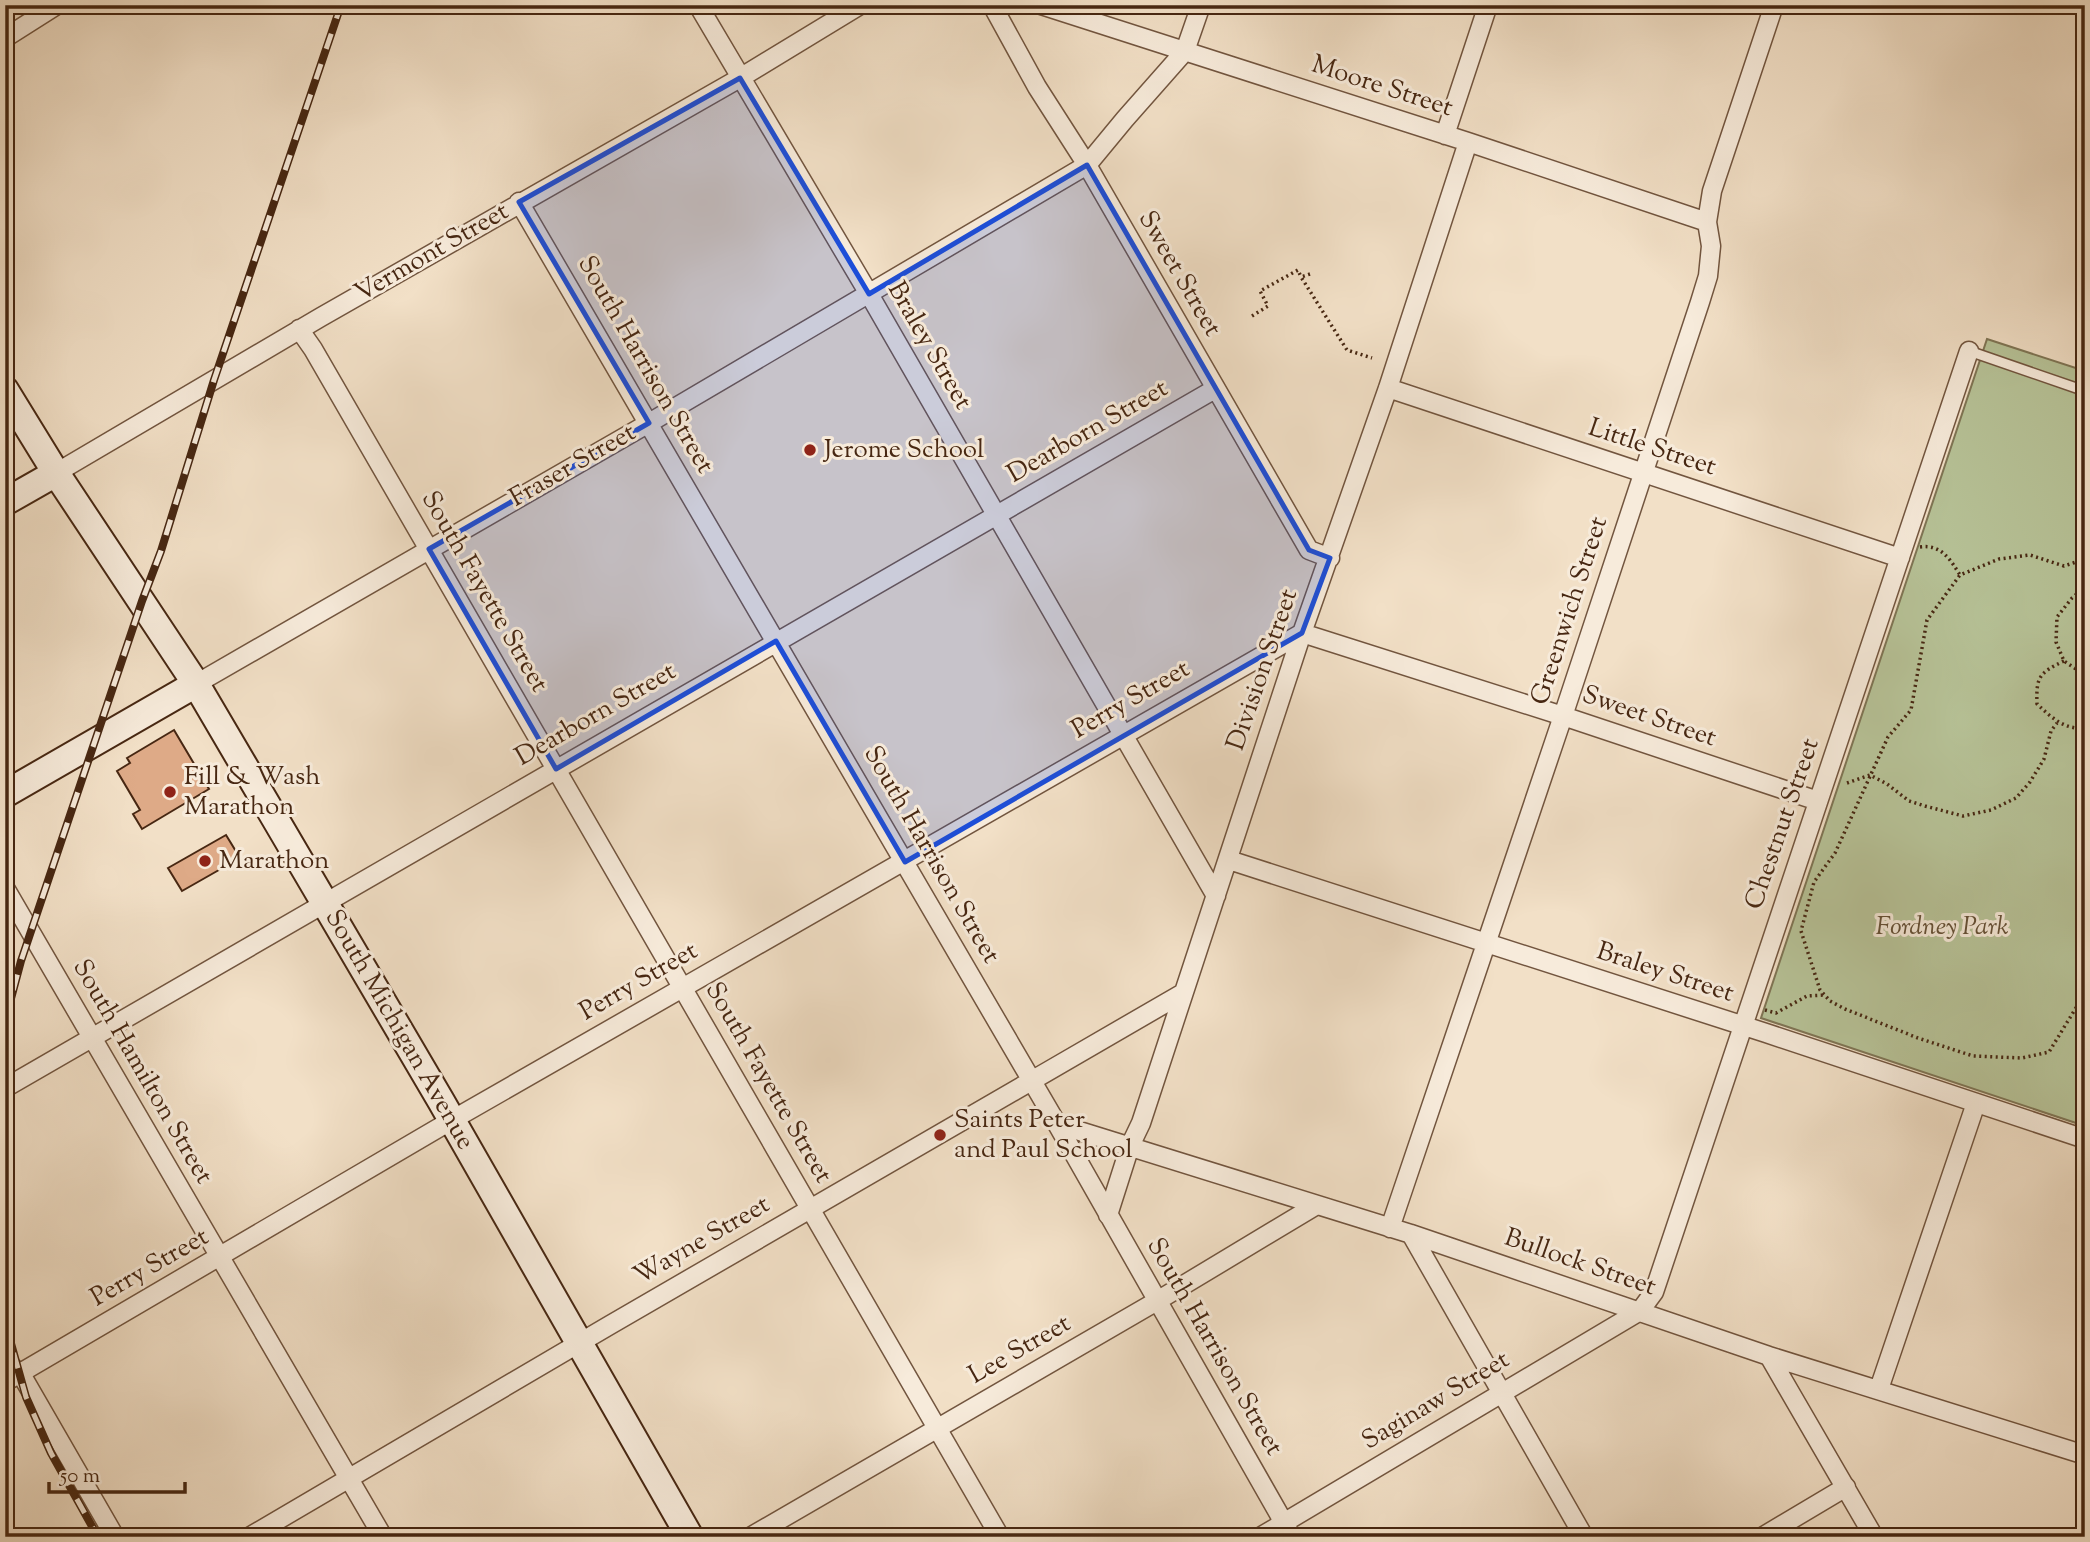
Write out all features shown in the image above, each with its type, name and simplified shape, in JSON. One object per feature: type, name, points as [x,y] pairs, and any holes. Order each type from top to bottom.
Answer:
[{"type":"street","points":[[5,38],[57,5]]},
{"type":"street","name":"Braley Street","points":[[698,5],[869,294],[1216,896]]},
{"type":"street","name":"Vermont Street","points":[[5,502],[519,202],[740,78],[860,5]]},
{"type":"street","name":"Sweet Street","points":[[992,5],[1037,87],[1087,165],[1309,550],[1330,558]]},
{"type":"street","name":"Moore Street","points":[[1041,5],[1707,222]]},
{"type":"street","points":[[1185,51],[1200,5]]},
{"type":"street","points":[[1445,135],[1488,5]]},
{"type":"street","name":"Greenwich Street","points":[[1390,1228],[1708,276],[1711,246],[1707,222],[1712,191],[1774,5]]},
{"type":"street","name":"Fraser Street","points":[[5,794],[649,423],[1087,165],[1185,51]]},
{"type":"street","name":"Division Street","points":[[1108,1215],[1130,1146],[1141,1123],[1302,633],[1388,388],[1468,142]]},
{"type":"street","name":"South Harrison Street","points":[[519,202],[1057,1124],[1288,1530]]},
{"type":"street","name":"South Fayette Street","points":[[299,330],[313,349],[1000,1537]]},
{"type":"street","name":"Chestnut Street","points":[[1640,1311],[1654,1292],[1818,801],[1906,553],[1969,351]]},
{"type":"street","name":"Little Street","points":[[1388,388],[1643,472],[1906,553]]},
{"type":"street","name":"Dearborn Street","points":[[5,1088],[1215,389]]},
{"type":"street","name":"South Michigan Avenue","points":[[5,390],[56,473],[196,684],[452,1120],[690,1537]]},
{"type":"street","name":"Sweet Street","points":[[1302,633],[1818,801]]},
{"type":"street","name":"Perry Street","points":[[13,1378],[452,1120],[1302,633]]},
{"type":"street","name":"Braley Street","points":[[1228,860],[1742,1025],[2085,1139]]},
{"type":"street","name":"South Hamilton Street","points":[[5,888],[383,1537]]},
{"type":"street","name":"Wayne Street","points":[[249,1537],[1183,993]]},
{"type":"street","points":[[1879,1389],[1976,1103]]},
{"type":"street","name":"Bullock Street","points":[[1057,1124],[1411,1234],[1769,1356],[2085,1455]]},
{"type":"street","name":"Lee Street","points":[[750,1537],[1157,1301],[1315,1206]]},
{"type":"street","points":[[1411,1234],[1584,1537]]},
{"type":"street","name":"Saginaw Street","points":[[1260,1537],[1288,1530],[1502,1393],[1640,1311]]},
{"type":"street","points":[[1769,1356],[1874,1537]]},
{"type":"street","points":[[5,1363],[115,1537]]},
{"type":"street","points":[[1762,1537],[1846,1487]]},
{"type":"lane","points":[[1969,351],[2085,391]]},
{"type":"path","points":[[1252,316],[1268,306],[1260,291],[1298,270],[1347,350],[1372,358]]},
{"type":"path","points":[[1301,277],[1310,274]]},
{"type":"path","points":[[1906,553],[1929,546],[1941,550],[1952,561],[1960,575]]},
{"type":"path","points":[[2084,561],[2064,566],[2029,555],[1999,559],[1960,575],[1927,620],[1911,710],[1888,737],[1835,853],[1814,882],[1801,930],[1821,990],[1830,1001],[1918,1038],[1973,1056],[2022,1058],[2049,1052],[2085,993]]},
{"type":"path","points":[[2085,587],[2057,617],[2056,642],[2064,661],[2085,675]]},
{"type":"path","points":[[2064,661],[2045,670],[2036,685],[2037,704],[2057,723],[2077,729],[2085,728]]},
{"type":"path","points":[[1847,783],[1870,775],[1909,801],[1950,813],[1963,816],[1990,810],[2016,798],[2030,782],[2045,759],[2051,731],[2057,723]]},
{"type":"path","points":[[1760,1009],[1776,1013],[1807,996],[1824,995]]},
{"type":"highlighted area","points":[[740,78],[869,294],[1087,165],[1309,550],[1330,558],[1302,633],[905,862],[776,641],[556,769],[429,549],[649,423],[519,202]]},
{"type":"green space","name":"Fordney Park","points":[[1987,339],[2085,371],[2085,1126],[1761,1018]]},
{"type":"building","points":[[174,730],[209,789],[142,829],[133,814],[140,810],[117,771],[130,763],[127,758]]},
{"type":"building","points":[[226,835],[240,858],[182,891],[168,868]]},
{"type":"railway","points":[[5,1021],[21,961],[161,551],[214,380],[341,5]]},
{"type":"railway","points":[[5,1322],[26,1397],[51,1453],[98,1537]]},
{"type":"place","name":"Jerome School","points":[[810,450]]},
{"type":"place","name":"Fill & Wash Marathon","points":[[170,792]]},
{"type":"place","name":"Marathon","points":[[205,861]]},
{"type":"place","name":"Saints Peter and Paul School","points":[[940,1135]]}]
